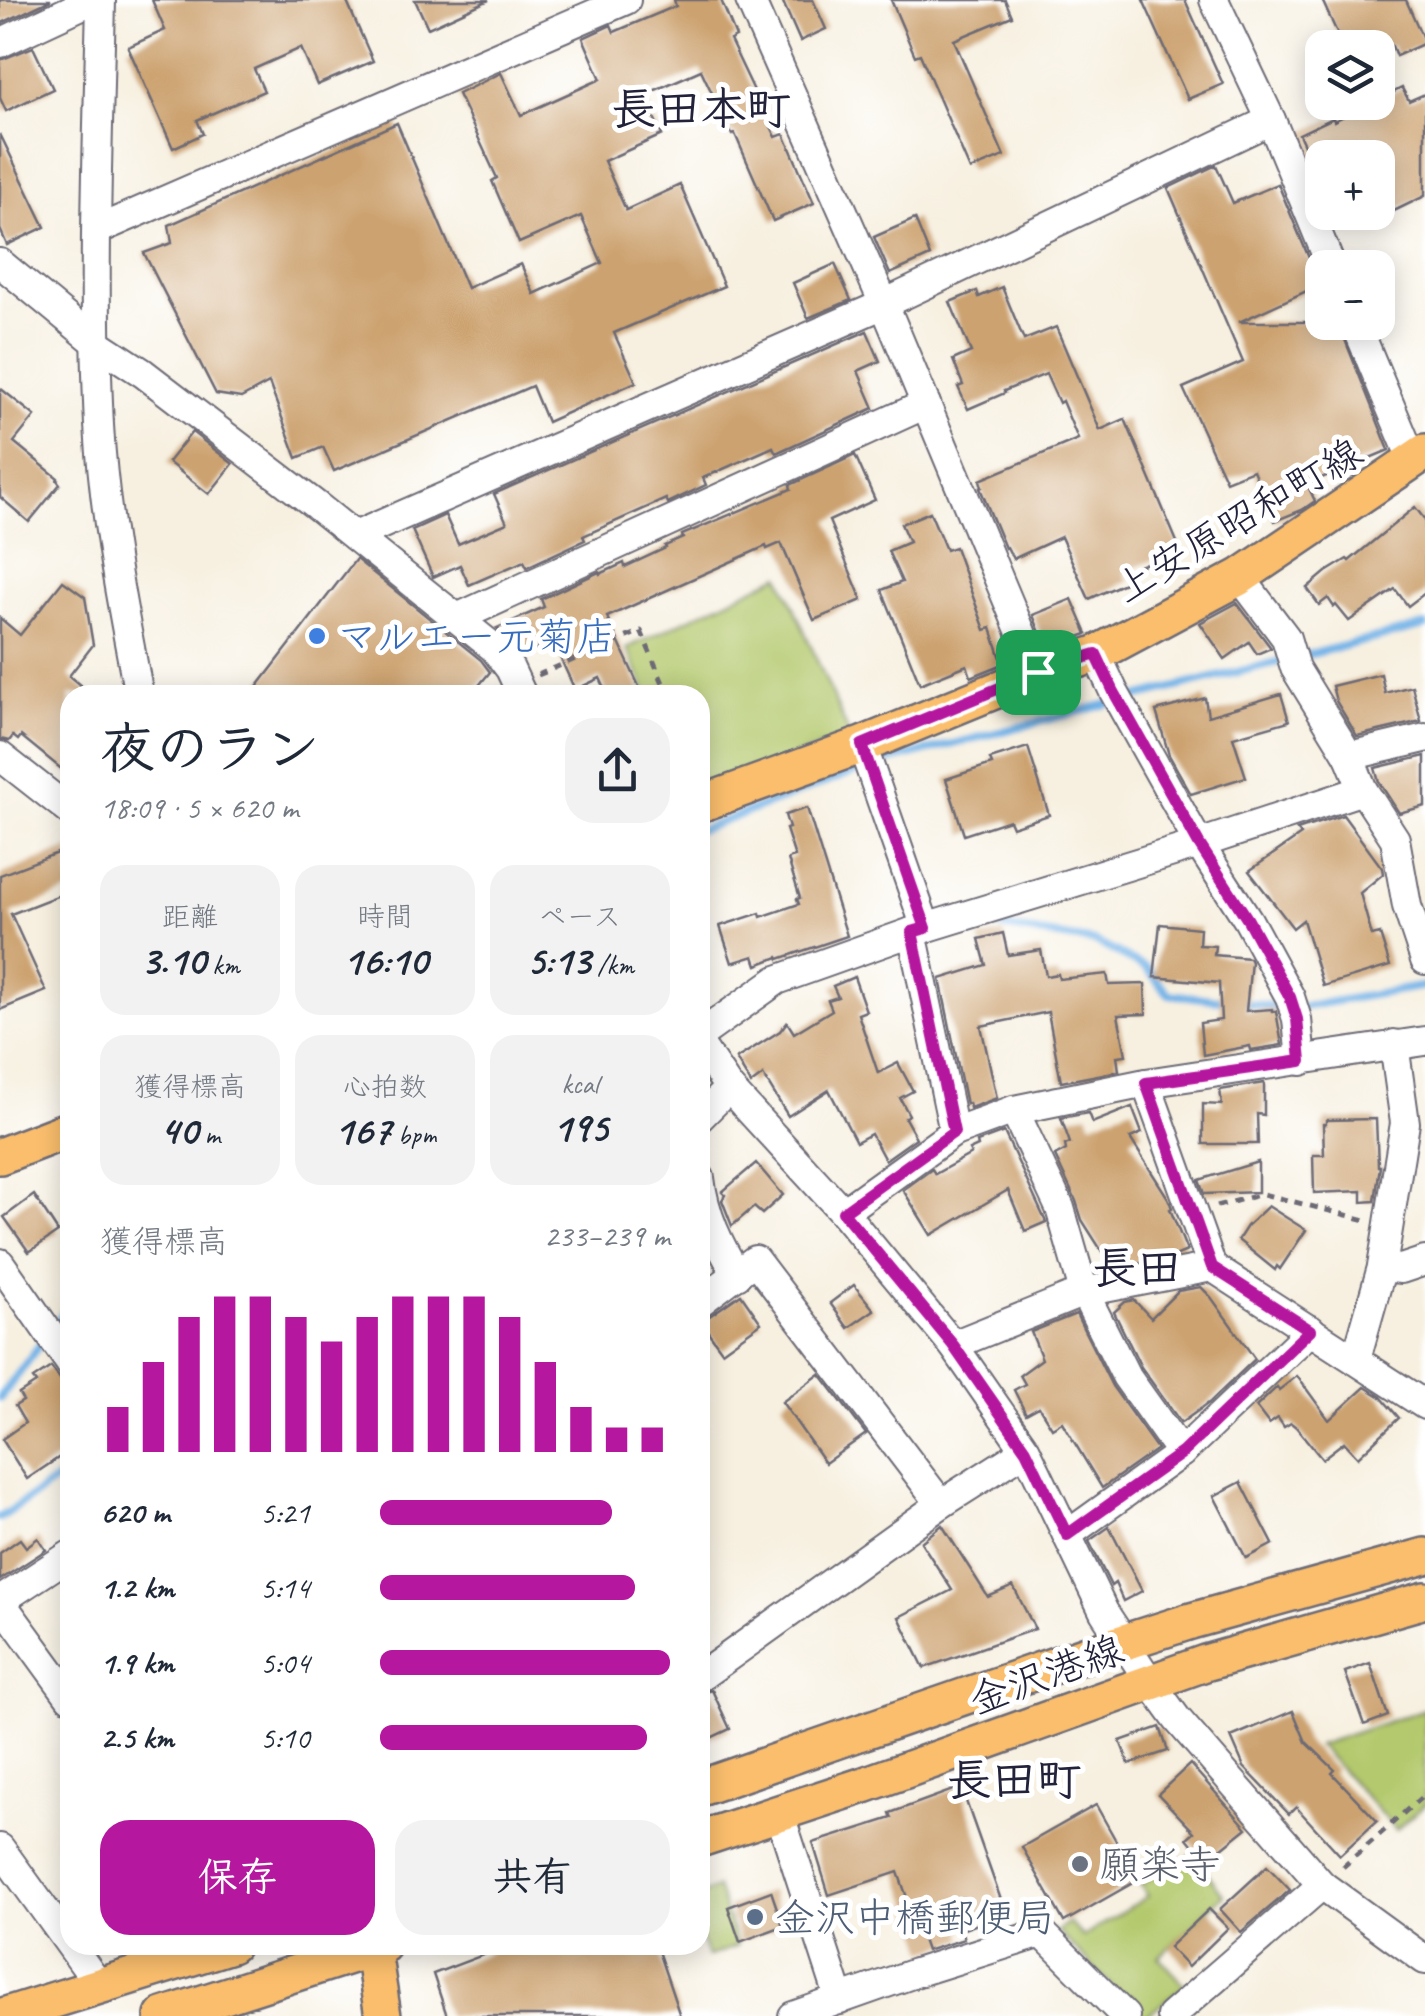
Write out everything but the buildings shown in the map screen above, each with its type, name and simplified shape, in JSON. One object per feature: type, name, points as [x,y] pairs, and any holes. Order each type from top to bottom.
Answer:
[{"type":"main road","name":"上安原昭和町線","points":[[710,800],[862,745],[1038,672],[1096,654],[1240,578],[1419,457]]},
{"type":"main road","points":[[0,1156],[60,1133]]},
{"type":"main road","name":"金沢港線","points":[[710,1785],[1191,1621],[1425,1556]]},
{"type":"main road","name":"金沢港線","points":[[710,1836],[1204,1662],[1425,1600]]},
{"type":"main road","points":[[2,2016],[197,1955]]},
{"type":"main road","points":[[162,2016],[348,1955]]},
{"type":"main road","points":[[377,1955],[383,2016]]},
{"type":"street","points":[[0,43],[92,0]]},
{"type":"street","points":[[101,0],[97,230],[100,428],[110,539],[137,685]]},
{"type":"street","points":[[97,230],[626,0]]},
{"type":"street","points":[[750,0],[884,304],[1038,672]]},
{"type":"street","points":[[1214,0],[1324,250]]},
{"type":"street","points":[[355,536],[884,304],[1270,120]]},
{"type":"street","points":[[0,262],[97,343],[143,372],[494,648],[517,685]]},
{"type":"street","points":[[1364,340],[1419,457]]},
{"type":"street","points":[[457,618],[926,404]]},
{"type":"street","points":[[1240,578],[1286,638],[1294,668],[1395,840],[1416,904],[1425,960]]},
{"type":"street","points":[[1096,654],[1199,844],[1248,920],[1293,1008],[1301,1061]]},
{"type":"street","points":[[1349,756],[1425,738]]},
{"type":"street","points":[[862,745],[918,939],[954,1132]]},
{"type":"street","points":[[0,756],[60,803]]},
{"type":"street","points":[[710,1038],[777,980],[918,939],[1363,790]]},
{"type":"street","points":[[843,1212],[954,1132],[1014,1110],[1146,1083],[1425,1041]]},
{"type":"street","points":[[1356,1359],[1382,1268],[1405,1123],[1394,1044]]},
{"type":"street","points":[[710,1058],[729,1088],[843,1212],[953,1345],[1026,1450],[1104,1612],[1177,1719],[1322,1885],[1425,1960]]},
{"type":"street","points":[[1146,1083],[1212,1267],[1425,1405]]},
{"type":"street","points":[[710,1107],[729,1088]]},
{"type":"street","points":[[1014,1110],[1060,1208],[1084,1292],[1126,1376],[1182,1453]]},
{"type":"street","points":[[710,1222],[737,1275]]},
{"type":"street","points":[[710,1295],[755,1260],[941,1504]]},
{"type":"street","points":[[1382,1268],[1401,1269],[1425,1261]]},
{"type":"street","points":[[0,1263],[60,1349]]},
{"type":"street","points":[[953,1345],[1084,1292],[1212,1267]]},
{"type":"street","points":[[1067,1535],[1182,1453],[1310,1330]]},
{"type":"street","points":[[710,1670],[941,1504],[1026,1450]]},
{"type":"street","points":[[60,1562],[0,1601],[60,1683]]},
{"type":"street","points":[[779,1812],[840,2000]]},
{"type":"street","points":[[0,1848],[60,1931]]},
{"type":"street","points":[[1171,2016],[1322,1885]]},
{"type":"street","points":[[793,2016],[1042,1933],[1125,2016]]},
{"type":"street","points":[[77,1955],[99,1985]]},
{"type":"path","points":[[529,685],[641,631],[664,685]]},
{"type":"path","points":[[1192,1206],[1219,1206],[1263,1194],[1388,1226]]},
{"type":"path","points":[[1322,1885],[1425,1794]]},
{"type":"green space","points":[[780,575],[850,736],[710,787],[710,685],[644,685],[627,648]]},
{"type":"green space","points":[[1425,1709],[1425,1804],[1396,1830],[1318,1745]]},
{"type":"green space","points":[[1193,1854],[1224,1895],[1159,1957],[1185,1985],[1143,2016],[1057,1931],[1070,1923],[1083,1937],[1148,1896],[1140,1885]]},
{"type":"green space","points":[[717,1888],[737,1946],[707,1957],[710,1955],[710,1891]]},
{"type":"waterway","points":[[1299,657],[1425,626]]},
{"type":"waterway","points":[[1124,700],[1286,660]]},
{"type":"waterway","points":[[710,826],[869,766],[1111,703]]},
{"type":"waterway","points":[[977,926],[1096,942],[1146,968],[1169,994],[1288,1008]]},
{"type":"waterway","points":[[1302,1007],[1425,986]]},
{"type":"waterway","points":[[54,1327],[60,1318]]},
{"type":"waterway","points":[[0,1398],[45,1338]]},
{"type":"waterway","points":[[0,1518],[60,1478]]},
{"type":"place","name":"マルエー元菊店","points":[[317,636]]},
{"type":"place","name":"願楽寺","points":[[1080,1864]]},
{"type":"place","name":"金沢中橋郵便局","points":[[755,1917]]},
{"type":"district","name":"長田本町","points":[[701,108]]},
{"type":"district","name":"長田","points":[[1137,1267]]},
{"type":"district","name":"長田町","points":[[1014,1779]]},
{"type":"route","points":[[1096,654],[1199,844],[1248,920],[1290,997],[1297,1019],[1301,1061],[1146,1083],[1212,1267],[1310,1330],[1182,1453],[1067,1535],[1026,1450],[953,1345],[843,1212],[954,1132],[912,932],[926,928],[862,745],[1038,672],[1096,654]]}]
